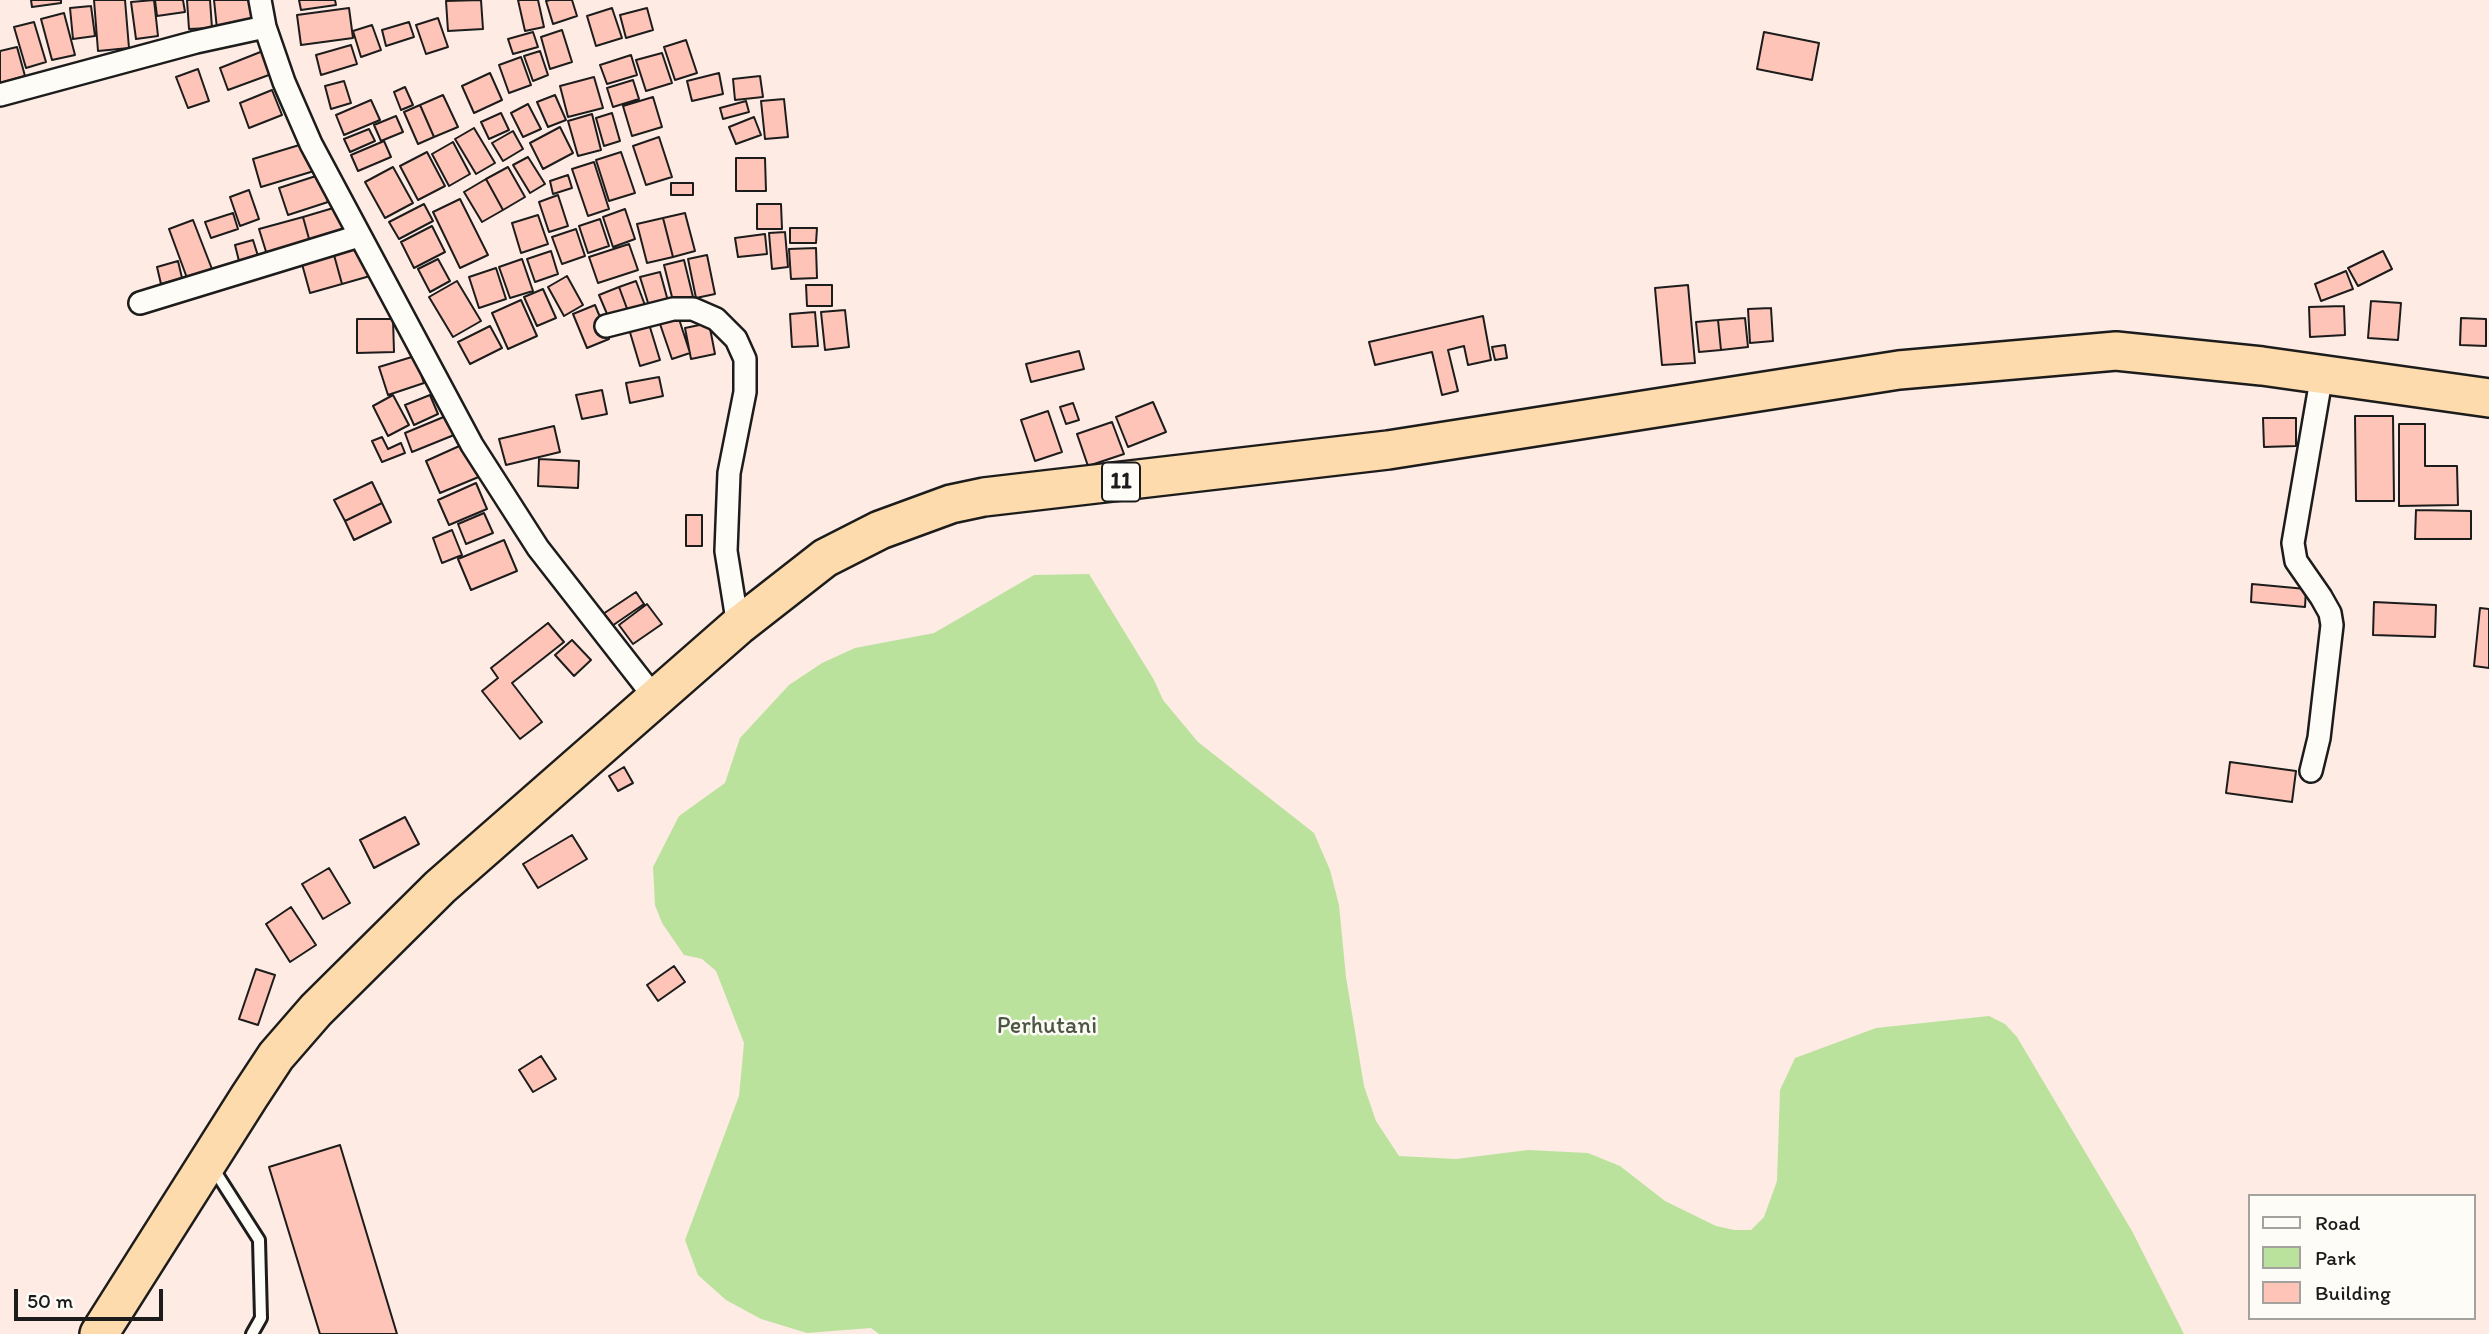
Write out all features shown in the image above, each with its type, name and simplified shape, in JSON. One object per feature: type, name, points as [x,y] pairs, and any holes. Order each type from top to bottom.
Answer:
[{"type":"highway","name":"11","points":[[99,1334],[276,1056],[316,1010],[440,887],[738,626],[825,558],[880,530],[919,515],[984,497],[1388,450],[1899,370],[2116,351],[2322,374],[2489,398]]},
{"type":"street","points":[[260,0],[265,27],[284,82],[311,144],[472,445],[538,548],[655,698]]},
{"type":"street","points":[[0,95],[197,42],[265,27]]},
{"type":"street","points":[[139,303],[359,236]]},
{"type":"street","points":[[606,326],[673,309],[693,309],[716,319],[736,339],[745,359],[745,392],[729,473],[726,551],[738,626]]},
{"type":"street","points":[[2311,771],[2319,738],[2332,625],[2330,613],[2322,597],[2297,561],[2293,543],[2322,374]]},
{"type":"lane","points":[[208,1159],[259,1240],[261,1318],[252,1334]]},
{"type":"green space","name":"Perhutani","points":[[1089,574],[1154,680],[1163,700],[1198,742],[1314,833],[1330,870],[1339,905],[1346,977],[1364,1086],[1376,1121],[1399,1156],[1456,1159],[1528,1150],[1588,1153],[1620,1166],[1665,1201],[1716,1226],[1751,1230],[1764,1217],[1777,1181],[1780,1090],[1795,1058],[1876,1028],[1989,1016],[2005,1024],[2017,1037],[2132,1231],[2184,1334],[879,1334],[871,1328],[807,1333],[761,1319],[726,1300],[698,1275],[685,1240],[739,1096],[744,1043],[716,971],[702,959],[684,955],[662,923],[655,905],[653,867],[679,816],[725,783],[740,738],[789,685],[822,663],[855,648],[934,633],[1034,575]]},
{"type":"building","points":[[31,0],[61,0],[61,3],[32,7]]},
{"type":"building","points":[[94,0],[125,0],[129,48],[98,51]]},
{"type":"building","points":[[154,0],[158,36],[136,39],[131,2]]},
{"type":"building","points":[[155,0],[183,0],[185,12],[157,16]]},
{"type":"building","points":[[187,0],[210,0],[212,28],[189,29]]},
{"type":"building","points":[[214,0],[257,0],[259,25],[217,29]]},
{"type":"building","points":[[299,0],[335,0],[336,5],[301,10]]},
{"type":"building","points":[[481,0],[483,29],[448,31],[446,1]]},
{"type":"building","points":[[518,0],[538,0],[544,27],[525,31]]},
{"type":"building","points":[[572,0],[577,16],[553,24],[546,1]]},
{"type":"building","points":[[91,6],[95,36],[73,39],[70,8]]},
{"type":"building","points":[[349,8],[353,38],[301,45],[297,15]]},
{"type":"building","points":[[612,8],[622,38],[596,46],[587,16]]},
{"type":"building","points":[[647,8],[653,30],[626,38],[620,15]]},
{"type":"building","points":[[64,13],[75,55],[52,60],[41,19]]},
{"type":"building","points":[[438,18],[448,47],[426,54],[416,25]]},
{"type":"building","points":[[34,22],[46,62],[26,68],[14,27]]},
{"type":"building","points":[[409,22],[414,37],[386,46],[382,30]]},
{"type":"building","points":[[372,25],[381,50],[361,57],[353,31]]},
{"type":"building","points":[[562,30],[572,62],[550,69],[541,37]]},
{"type":"building","points":[[533,32],[538,47],[513,54],[508,39]]},
{"type":"building","points":[[1764,32],[1819,43],[1812,80],[1757,69]]},
{"type":"building","points":[[686,40],[697,73],[675,80],[664,47]]},
{"type":"building","points":[[351,45],[357,64],[321,75],[316,55]]},
{"type":"building","points":[[17,47],[25,76],[0,83],[0,51]]},
{"type":"building","points":[[268,49],[277,72],[228,90],[220,68]]},
{"type":"building","points":[[540,51],[548,75],[533,81],[524,56]]},
{"type":"building","points":[[662,53],[672,83],[646,91],[636,60]]},
{"type":"building","points":[[631,55],[637,75],[607,84],[600,65]]},
{"type":"building","points":[[521,57],[531,85],[509,93],[499,65]]},
{"type":"building","points":[[198,69],[209,101],[188,108],[176,77]]},
{"type":"building","points":[[490,73],[502,100],[474,113],[462,86]]},
{"type":"building","points":[[719,73],[723,94],[692,101],[687,81]]},
{"type":"building","points":[[760,76],[763,97],[735,100],[733,79]]},
{"type":"building","points":[[594,77],[603,108],[568,117],[560,86]]},
{"type":"building","points":[[633,80],[639,99],[613,107],[607,88]]},
{"type":"building","points":[[344,81],[351,103],[331,109],[325,86]]},
{"type":"building","points":[[405,87],[413,105],[401,110],[394,92]]},
{"type":"building","points":[[272,90],[282,115],[249,128],[240,103]]},
{"type":"building","points":[[443,95],[458,127],[434,137],[420,105]]},
{"type":"building","points":[[555,95],[566,120],[548,127],[537,102]]},
{"type":"building","points":[[653,97],[662,127],[632,136],[623,106]]},
{"type":"building","points":[[784,99],[788,137],[765,139],[761,101]]},
{"type":"building","points":[[371,100],[380,120],[344,135],[336,115]]},
{"type":"building","points":[[746,101],[749,112],[723,119],[720,108]]},
{"type":"building","points":[[528,104],[541,129],[523,137],[511,113]]},
{"type":"building","points":[[420,105],[434,137],[418,144],[404,112]]},
{"type":"building","points":[[501,113],[509,130],[489,139],[481,122]]},
{"type":"building","points":[[612,113],[620,141],[604,146],[596,118]]},
{"type":"building","points":[[592,114],[601,150],[578,156],[568,121]]},
{"type":"building","points":[[396,116],[403,132],[381,141],[374,125]]},
{"type":"building","points":[[754,117],[761,135],[736,144],[729,127]]},
{"type":"building","points":[[560,127],[573,153],[543,169],[530,143]]},
{"type":"building","points":[[474,128],[495,163],[476,174],[455,139]]},
{"type":"building","points":[[369,129],[375,141],[350,152],[344,139]]},
{"type":"building","points":[[513,131],[523,149],[503,161],[492,143]]},
{"type":"building","points":[[659,137],[672,177],[646,185],[633,146]]},
{"type":"building","points":[[384,141],[391,157],[358,171],[351,155]]},
{"type":"building","points":[[453,142],[470,174],[449,186],[432,154]]},
{"type":"building","points":[[306,143],[314,171],[261,187],[253,159]]},
{"type":"building","points":[[427,152],[445,186],[418,200],[400,166]]},
{"type":"building","points":[[621,152],[635,193],[609,201],[596,160]]},
{"type":"building","points":[[528,157],[545,184],[530,193],[513,165]]},
{"type":"building","points":[[736,158],[765,158],[766,191],[736,191]]},
{"type":"building","points":[[594,162],[609,209],[588,216],[572,169]]},
{"type":"building","points":[[393,167],[413,203],[385,218],[365,182]]},
{"type":"building","points":[[508,167],[525,197],[503,210],[486,179]]},
{"type":"building","points":[[319,175],[328,202],[288,215],[279,188]]},
{"type":"building","points":[[568,175],[572,188],[553,194],[550,181]]},
{"type":"building","points":[[486,179],[503,210],[482,222],[464,192]]},
{"type":"building","points":[[671,183],[693,183],[693,195],[671,195]]},
{"type":"building","points":[[249,190],[259,219],[240,226],[230,197]]},
{"type":"building","points":[[558,195],[568,226],[549,232],[539,202]]},
{"type":"building","points":[[460,199],[488,255],[460,268],[433,212]]},
{"type":"building","points":[[424,204],[433,221],[399,239],[389,222]]},
{"type":"building","points":[[757,204],[781,204],[782,229],[757,229]]},
{"type":"building","points":[[340,206],[349,236],[311,246],[303,217]]},
{"type":"building","points":[[625,209],[635,239],[613,247],[603,217]]},
{"type":"building","points":[[233,213],[238,229],[211,238],[205,222]]},
{"type":"building","points":[[685,213],[695,251],[673,257],[663,218]]},
{"type":"building","points":[[538,215],[548,244],[521,253],[512,223]]},
{"type":"building","points":[[303,217],[311,246],[268,258],[259,229]]},
{"type":"building","points":[[663,218],[673,257],[647,263],[637,224]]},
{"type":"building","points":[[600,219],[609,246],[588,253],[579,226]]},
{"type":"building","points":[[193,220],[212,269],[187,278],[169,229]]},
{"type":"building","points":[[432,226],[445,252],[414,268],[401,242]]},
{"type":"building","points":[[790,228],[817,228],[816,243],[790,243]]},
{"type":"building","points":[[576,229],[585,256],[562,264],[552,237]]},
{"type":"building","points":[[785,232],[788,267],[772,269],[769,233]]},
{"type":"building","points":[[765,234],[767,254],[738,257],[735,238]]},
{"type":"building","points":[[253,240],[258,256],[239,261],[235,245]]},
{"type":"building","points":[[629,244],[638,270],[598,283],[589,257]]},
{"type":"building","points":[[362,247],[370,276],[342,284],[334,255]]},
{"type":"building","points":[[816,248],[817,278],[791,279],[789,249]]},
{"type":"building","points":[[551,251],[558,274],[535,282],[527,259]]},
{"type":"building","points":[[2383,251],[2392,269],[2358,286],[2348,268]]},
{"type":"building","points":[[334,255],[342,284],[310,293],[302,264]]},
{"type":"building","points":[[707,255],[715,294],[696,298],[688,259]]},
{"type":"building","points":[[438,259],[450,281],[430,292],[418,269]]},
{"type":"building","points":[[522,259],[533,291],[510,298],[499,267]]},
{"type":"building","points":[[684,260],[693,297],[673,301],[664,265]]},
{"type":"building","points":[[178,261],[182,278],[161,284],[157,267]]},
{"type":"building","points":[[496,268],[506,299],[479,308],[469,277]]},
{"type":"building","points":[[2346,271],[2353,289],[2321,301],[2315,284]]},
{"type":"building","points":[[660,272],[668,301],[649,306],[640,277]]},
{"type":"building","points":[[567,276],[583,305],[564,316],[548,287]]},
{"type":"building","points":[[457,281],[481,321],[453,337],[429,297]]},
{"type":"building","points":[[636,281],[646,308],[629,314],[619,287]]},
{"type":"building","points":[[806,285],[832,285],[832,306],[807,306]]},
{"type":"building","points":[[1688,285],[1695,363],[1662,365],[1655,288]]},
{"type":"building","points":[[619,287],[629,314],[610,321],[599,295]]},
{"type":"building","points":[[543,289],[556,318],[537,326],[524,297]]},
{"type":"building","points":[[521,300],[537,336],[508,349],[492,313]]},
{"type":"building","points":[[2371,301],[2401,303],[2398,340],[2368,338]]},
{"type":"building","points":[[595,305],[609,339],[587,348],[573,314]]},
{"type":"building","points":[[2344,306],[2345,335],[2310,337],[2309,307]]},
{"type":"building","points":[[1771,308],[1773,341],[1750,343],[1748,309]]},
{"type":"building","points":[[845,310],[849,347],[825,350],[821,312]]},
{"type":"building","points":[[815,312],[818,346],[792,347],[790,314]]},
{"type":"building","points":[[1483,316],[1491,360],[1468,365],[1464,346],[1448,350],[1458,391],[1442,395],[1432,352],[1375,365],[1369,342]]},
{"type":"building","points":[[1745,318],[1748,347],[1721,350],[1718,320]]},
{"type":"building","points":[[2461,318],[2486,319],[2486,346],[2460,345]]},
{"type":"building","points":[[357,319],[393,319],[394,352],[357,353]]},
{"type":"building","points":[[679,319],[690,353],[672,359],[660,324]]},
{"type":"building","points":[[1718,320],[1721,350],[1699,352],[1696,322]]},
{"type":"building","points":[[709,323],[715,354],[691,359],[685,328]]},
{"type":"building","points":[[649,324],[660,360],[640,366],[629,329]]},
{"type":"building","points":[[490,326],[502,348],[470,364],[458,342]]},
{"type":"building","points":[[1505,345],[1507,358],[1495,360],[1492,347]]},
{"type":"building","points":[[1079,351],[1084,369],[1031,382],[1026,364]]},
{"type":"building","points":[[415,356],[424,383],[388,395],[379,367]]},
{"type":"building","points":[[659,377],[663,396],[630,403],[626,383]]},
{"type":"building","points":[[602,390],[607,414],[582,419],[576,395]]},
{"type":"building","points":[[393,395],[409,425],[388,436],[373,406]]},
{"type":"building","points":[[430,395],[438,414],[414,425],[405,405]]},
{"type":"building","points":[[1153,402],[1166,432],[1128,447],[1116,417]]},
{"type":"building","points":[[1073,403],[1079,420],[1066,424],[1060,407]]},
{"type":"building","points":[[1048,411],[1062,452],[1035,461],[1021,420]]},
{"type":"building","points":[[446,416],[454,435],[412,452],[405,433]]},
{"type":"building","points":[[2355,416],[2393,416],[2394,501],[2356,501]]},
{"type":"building","points":[[2263,418],[2296,418],[2296,446],[2264,447]]},
{"type":"building","points":[[1112,422],[1124,454],[1088,466],[1077,434]]},
{"type":"building","points":[[2399,424],[2425,424],[2425,466],[2457,466],[2458,505],[2399,506]]},
{"type":"building","points":[[554,426],[560,452],[506,465],[499,439]]},
{"type":"building","points":[[382,437],[388,449],[401,443],[405,453],[382,462],[372,441]]},
{"type":"building","points":[[466,443],[481,476],[440,493],[426,461]]},
{"type":"building","points":[[539,459],[579,461],[578,488],[538,486]]},
{"type":"building","points":[[372,482],[382,503],[345,521],[334,500]]},
{"type":"building","points":[[476,483],[487,509],[449,525],[438,500]]},
{"type":"building","points":[[382,503],[391,522],[354,540],[345,521]]},
{"type":"building","points":[[2416,510],[2471,511],[2471,539],[2415,539]]},
{"type":"building","points":[[484,513],[493,533],[466,544],[458,524]]},
{"type":"building","points":[[686,515],[702,515],[702,546],[686,546]]},
{"type":"building","points":[[452,530],[462,555],[442,563],[433,538]]},
{"type":"building","points":[[504,540],[517,571],[471,590],[458,559]]},
{"type":"building","points":[[2252,584],[2306,589],[2305,607],[2251,602]]},
{"type":"building","points":[[636,592],[644,604],[609,628],[600,616]]},
{"type":"building","points":[[2374,602],[2436,605],[2435,637],[2373,635]]},
{"type":"building","points":[[647,604],[662,624],[633,644],[619,625]]},
{"type":"building","points":[[2480,608],[2489,609],[2489,668],[2474,666]]},
{"type":"building","points":[[548,623],[564,642],[512,683],[542,722],[520,739],[482,691],[498,678],[491,668]]},
{"type":"building","points":[[572,640],[591,660],[574,676],[555,655]]},
{"type":"building","points":[[2230,762],[2296,771],[2292,802],[2226,793]]},
{"type":"building","points":[[624,767],[633,783],[618,791],[609,776]]},
{"type":"building","points":[[405,817],[419,844],[374,868],[360,840]]},
{"type":"building","points":[[572,835],[587,859],[538,888],[523,864]]},
{"type":"building","points":[[329,868],[350,903],[323,919],[302,884]]},
{"type":"building","points":[[291,907],[316,945],[290,962],[266,924]]},
{"type":"building","points":[[674,966],[685,982],[658,1001],[647,985]]},
{"type":"building","points":[[256,969],[275,975],[258,1025],[239,1019]]},
{"type":"building","points":[[541,1056],[556,1079],[533,1092],[519,1070]]},
{"type":"building","points":[[340,1145],[397,1334],[320,1334],[269,1167]]}]
